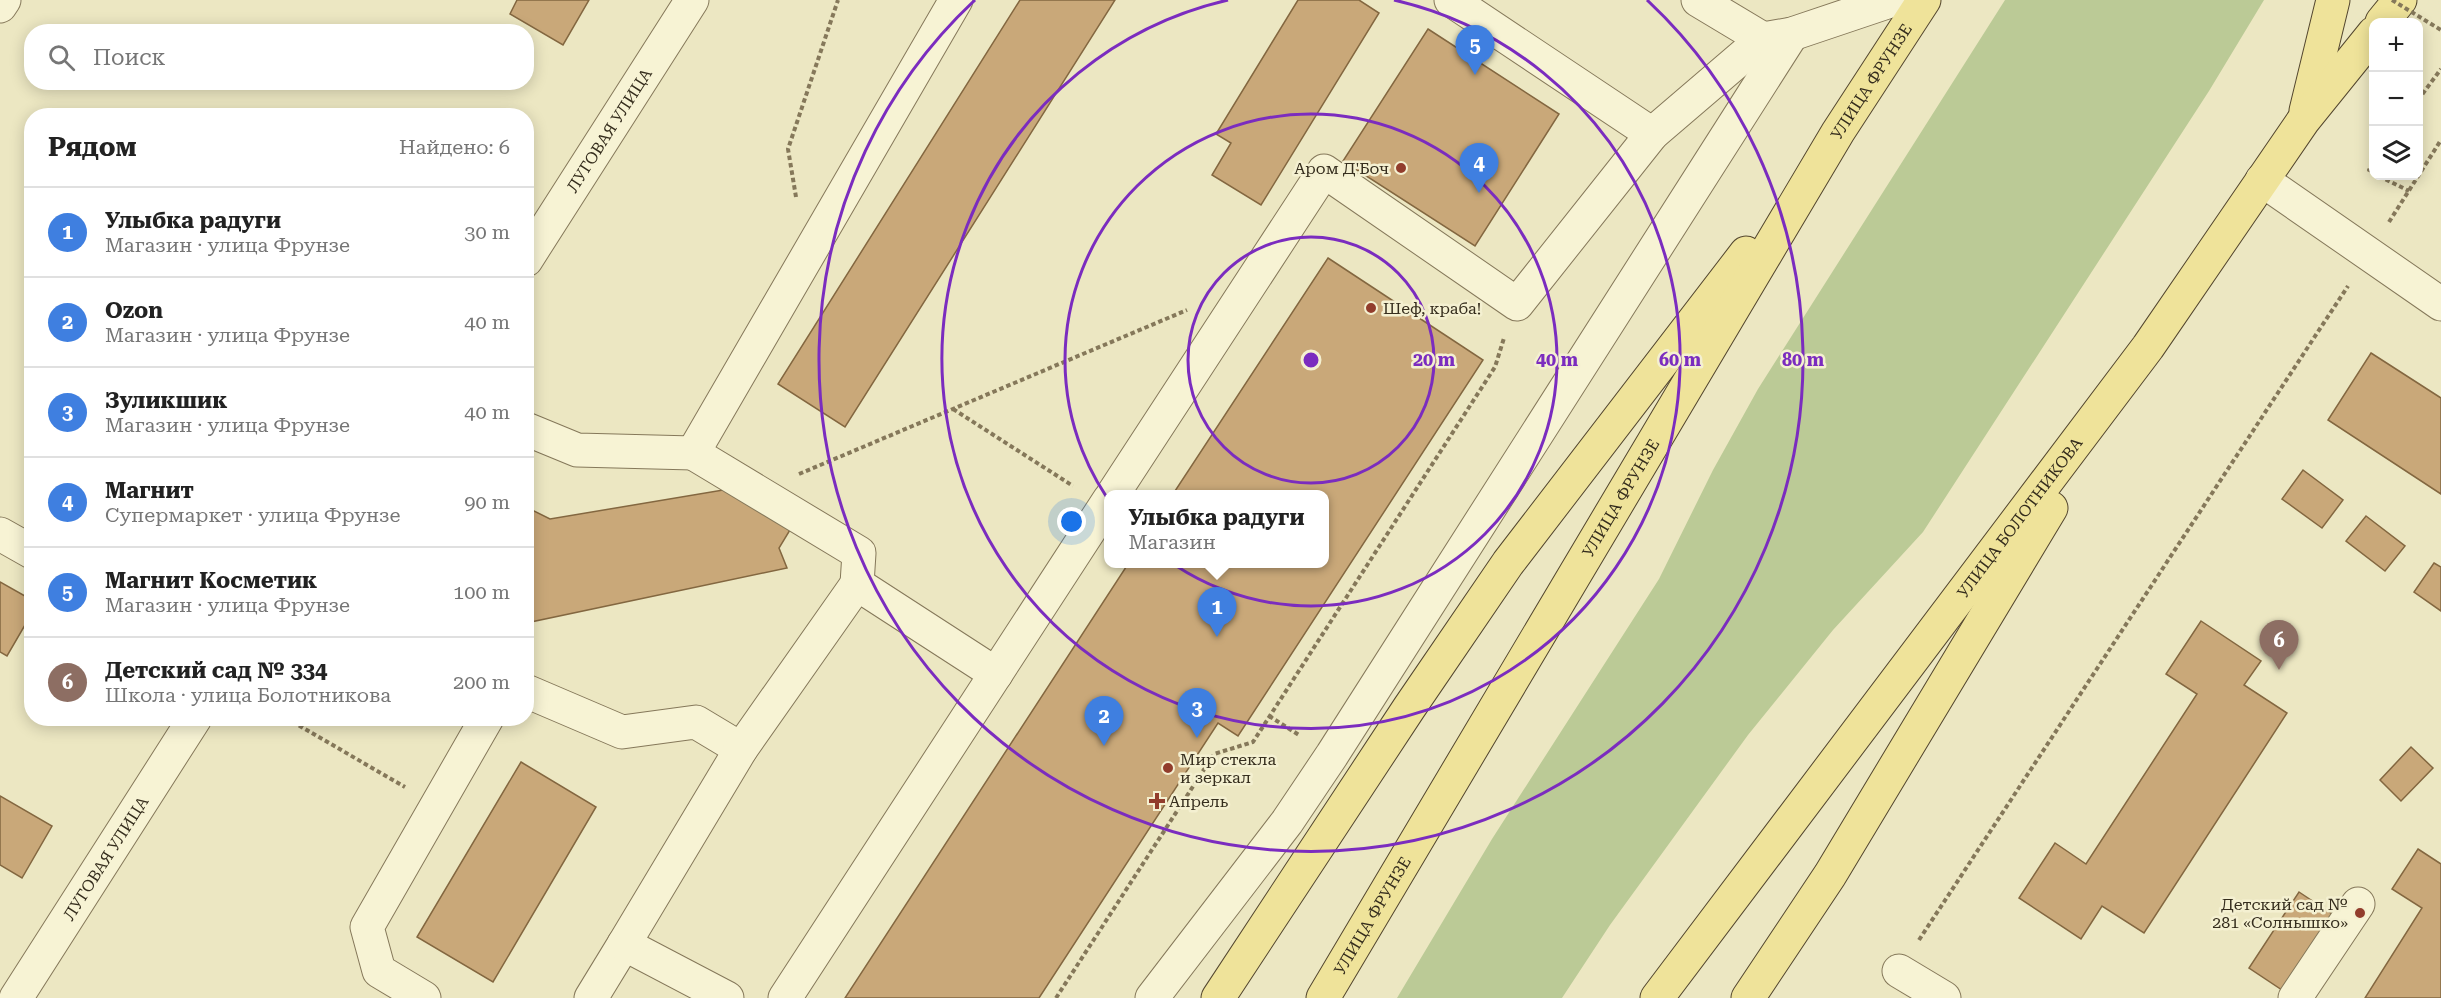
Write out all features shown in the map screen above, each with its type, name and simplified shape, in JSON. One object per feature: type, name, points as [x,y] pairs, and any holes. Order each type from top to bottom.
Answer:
[{"type":"main road","name":"УЛИЦА ФРУНЗЕ","points":[[1323,998],[1838,132],[1924,0]]},
{"type":"main road","points":[[2303,121],[2333,0]]},
{"type":"main road","points":[[2385,18],[2400,0]]},
{"type":"main road","name":"УЛИЦА БОЛОТНИКОВА","points":[[1657,998],[2148,347],[2303,121],[2369,38]]},
{"type":"main road","points":[[1218,998],[1409,708],[1508,563],[1838,132]]},
{"type":"main road","points":[[1748,998],[1830,874],[2148,347]]},
{"type":"street","points":[[0,6],[4,0]]},
{"type":"street","name":"ЛУГОВАЯ УЛИЦА","points":[[534,247],[692,0]]},
{"type":"street","points":[[693,453],[956,0]]},
{"type":"street","points":[[1451,0],[1652,134]]},
{"type":"street","points":[[1698,0],[1778,36]]},
{"type":"street","points":[[1116,490],[1324,171],[1516,304],[1652,134],[1778,36],[1893,0]]},
{"type":"street","points":[[1152,998],[1287,822],[1332,755],[1778,36]]},
{"type":"street","points":[[2262,180],[2441,304]]},
{"type":"street","points":[[534,432],[577,450],[693,453],[859,553],[857,584],[741,749],[591,998]]},
{"type":"street","points":[[785,998],[1104,508]]},
{"type":"street","points":[[0,534],[24,548]]},
{"type":"street","points":[[857,584],[996,674]]},
{"type":"street","points":[[534,694],[622,732],[696,722],[741,749]]},
{"type":"street","name":"ЛУГОВАЯ УЛИЦА","points":[[16,998],[190,726]]},
{"type":"street","points":[[424,998],[379,971],[367,927],[482,726]]},
{"type":"street","points":[[2295,998],[2358,904]]},
{"type":"street","points":[[624,944],[727,998]]},
{"type":"street","points":[[1899,970],[1944,998]]},
{"type":"path","points":[[807,260],[788,148],[838,0]]},
{"type":"path","points":[[2392,0],[2441,30]]},
{"type":"path","points":[[2423,93],[2441,69]]},
{"type":"path","points":[[1899,970],[2441,140]]},
{"type":"path","points":[[2387,180],[2409,191]]},
{"type":"path","points":[[1056,998],[1214,754],[1253,742],[1495,367],[1516,304]]},
{"type":"path","points":[[756,491],[1195,307]]},
{"type":"path","points":[[953,409],[1104,497]]},
{"type":"path","points":[[300,726],[437,805]]},
{"type":"green space","points":[[2005,0],[2264,0],[2209,91],[1923,532],[1833,630],[1748,735],[1610,925],[1562,998],[1397,998],[1492,839],[1659,579],[1713,470],[1758,389]]},
{"type":"building","points":[[517,0],[589,0],[563,45],[534,28],[534,24],[527,24],[510,14]]},
{"type":"building","points":[[1020,0],[1115,0],[845,427],[778,384]]},
{"type":"building","points":[[1298,0],[1359,0],[1379,13],[1261,205],[1212,175],[1231,143],[1216,134]]},
{"type":"building","points":[[1428,29],[1559,114],[1475,246],[1343,161]]},
{"type":"building","points":[[1328,258],[1483,360],[1238,736],[1218,723],[1039,998],[845,998],[1125,568],[1329,568],[1329,490],[1176,490]]},
{"type":"building","points":[[2371,353],[2441,398],[2441,494],[2328,420]]},
{"type":"building","points":[[2303,470],[2343,500],[2322,528],[2282,499]]},
{"type":"building","points":[[735,488],[793,525],[779,548],[787,568],[534,621],[534,511],[550,519]]},
{"type":"building","points":[[2366,516],[2405,546],[2385,571],[2346,541]]},
{"type":"building","points":[[2434,563],[2441,567],[2441,611],[2414,592]]},
{"type":"building","points":[[0,582],[24,596],[24,627],[7,656],[0,652]]},
{"type":"building","points":[[2201,621],[2261,661],[2244,685],[2287,713],[2144,933],[2102,906],[2081,939],[2019,898],[2055,843],[2086,864],[2197,694],[2166,674]]},
{"type":"building","points":[[2411,747],[2433,768],[2401,801],[2380,780]]},
{"type":"building","points":[[521,762],[596,807],[493,982],[417,937]]},
{"type":"building","points":[[0,796],[52,826],[22,878],[0,865]]},
{"type":"building","points":[[2418,849],[2441,864],[2441,998],[2365,998],[2422,908],[2392,889]]},
{"type":"building","points":[[2299,892],[2332,914],[2282,990],[2249,968]]},
{"type":"place","name":"Магнит Косметик","points":[[1475,75]]},
{"type":"place","name":"Аром Д'Боч","points":[[1401,168]]},
{"type":"place","name":"Магнит","points":[[1479,193]]},
{"type":"place","name":"Шеф, краба!","points":[[1371,308]]},
{"type":"place","name":"Улыбка радуги","points":[[1217,637]]},
{"type":"place","name":"Детский сад № 334","points":[[2279,670]]},
{"type":"place","name":"Зуликшик","points":[[1197,738]]},
{"type":"place","name":"Ozon","points":[[1104,746]]},
{"type":"place","name":"Мир стекла и зеркал","points":[[1168,768]]},
{"type":"place","name":"Апрель","points":[[1157,801]]},
{"type":"place","name":"Детский сад № 281 «Солнышко»","points":[[2360,913]]}]
